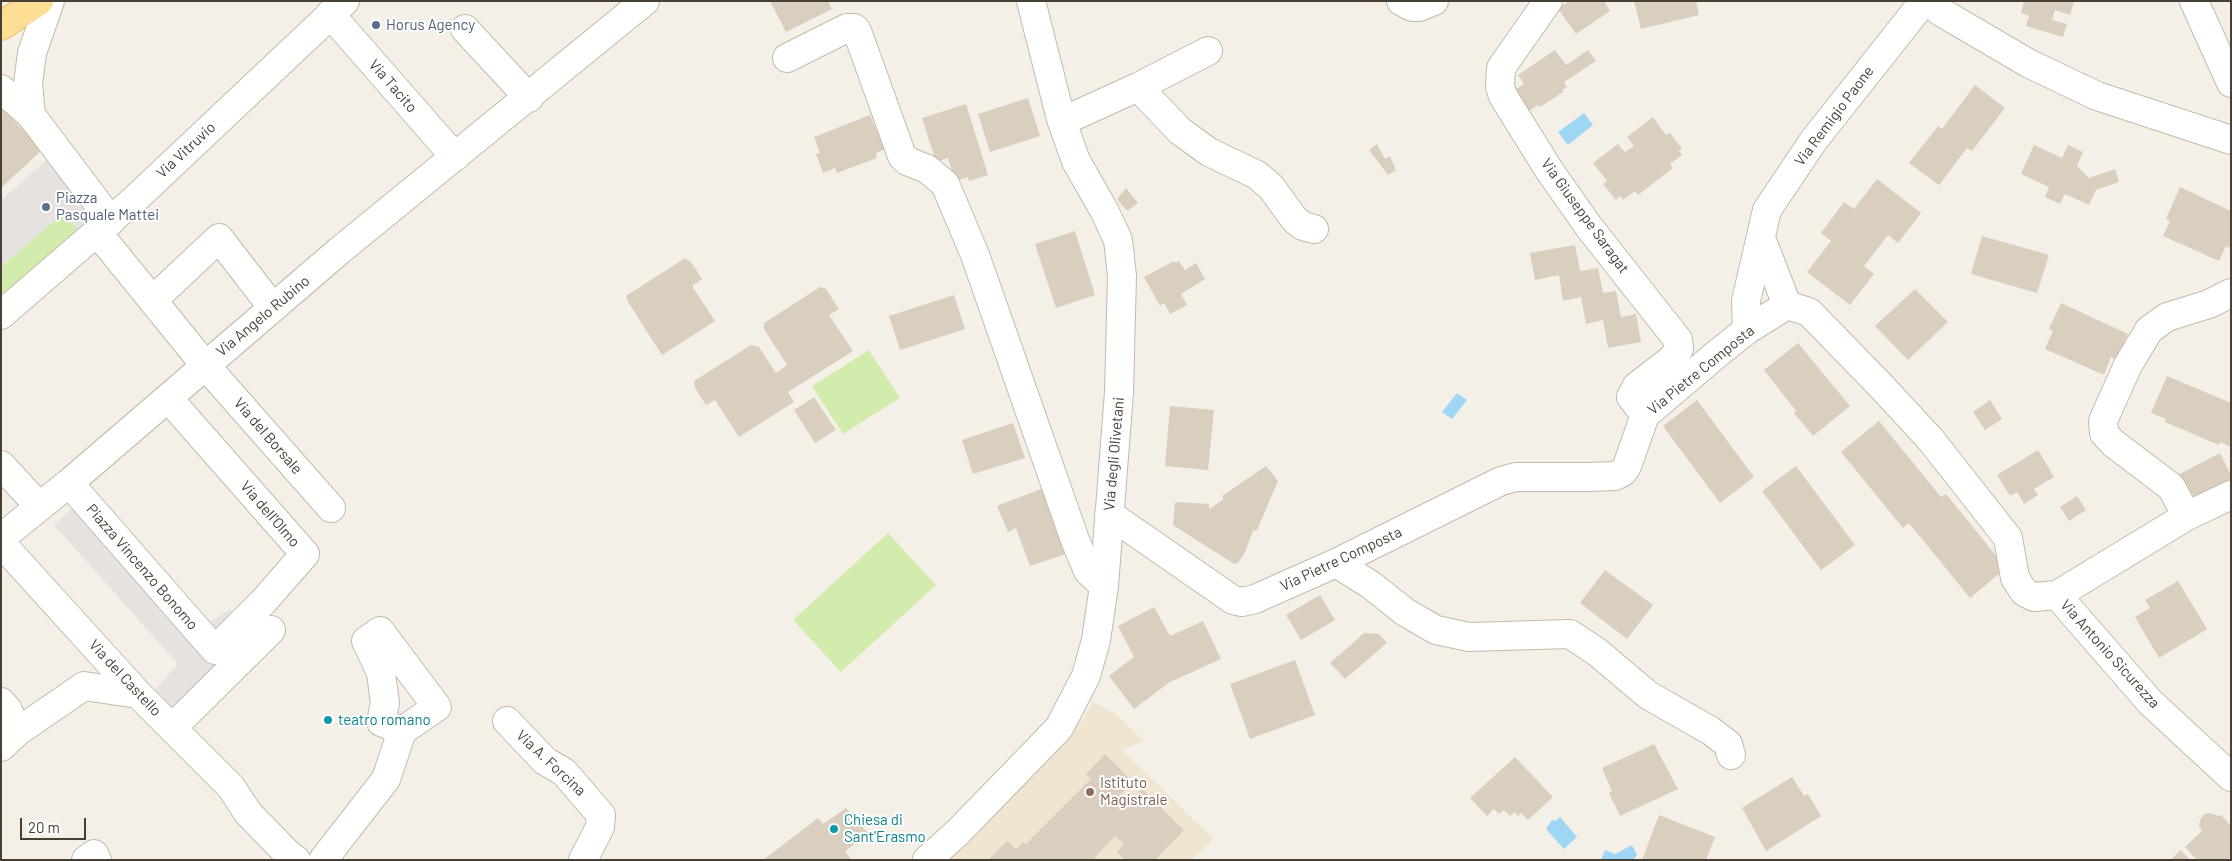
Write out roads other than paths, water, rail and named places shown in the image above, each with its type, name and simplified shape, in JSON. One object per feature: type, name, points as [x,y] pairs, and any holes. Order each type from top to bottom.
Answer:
[{"type":"main road","points":[[1,26],[39,1]]},
{"type":"street","points":[[31,115],[28,84],[32,53],[50,1]]},
{"type":"street","name":"Via Angelo Rubino","points":[[1,538],[69,483],[272,308],[645,1]]},
{"type":"street","name":"Via degli Olivetani","points":[[928,860],[957,833],[1059,728],[1086,676],[1096,640],[1104,586],[1119,392],[1122,276],[1118,240],[1106,212],[1076,161],[1061,119],[1032,1]]},
{"type":"street","points":[[1401,1],[1412,7],[1419,7],[1434,1]]},
{"type":"street","name":"Via Giuseppe Saragat","points":[[1548,1],[1501,68],[1500,88],[1503,96],[1549,170],[1589,227],[1678,340],[1679,349],[1672,359],[1638,386],[1631,397],[1644,415]]},
{"type":"street","points":[[1926,1],[1941,12],[2028,63],[2097,96],[2231,140]]},
{"type":"street","name":"Via Remigio Paone","points":[[1747,330],[1746,301],[1767,210],[1814,140],[1926,1]]},
{"type":"street","points":[[2194,1],[2231,83]]},
{"type":"street","name":"Via Tacito","points":[[338,8],[455,157]]},
{"type":"street","name":"Via Vitruvio","points":[[1,315],[104,227],[338,8]]},
{"type":"street","points":[[788,58],[847,28],[854,28],[858,31],[902,156],[907,161],[927,169],[946,184],[975,255],[1075,540],[1088,571],[1104,586]]},
{"type":"street","points":[[465,29],[529,98]]},
{"type":"street","points":[[1061,119],[1072,117],[1138,87],[1208,51]]},
{"type":"street","points":[[1138,87],[1180,131],[1209,152],[1257,175],[1271,186],[1295,220],[1304,226],[1314,229]]},
{"type":"street","points":[[1,89],[31,115],[153,300],[219,238],[272,308]]},
{"type":"street","points":[[1761,238],[1787,305],[1809,312],[1881,386],[1931,440],[2008,538],[2015,578],[2024,592],[2034,597],[2057,595]]},
{"type":"street","points":[[2187,516],[2171,488],[2108,438],[2102,428],[2103,421],[2128,365],[2149,330],[2167,317],[2209,304],[2231,293]]},
{"type":"street","name":"Via del Borsale","points":[[153,300],[331,508]]},
{"type":"street","name":"Via Pietre Composta","points":[[1109,514],[1233,600],[1242,602],[1255,600],[1336,563],[1501,481],[1516,477],[1615,476],[1627,466],[1644,415],[1747,330],[1787,305]]},
{"type":"street","name":"Via dell'Olmo","points":[[168,398],[305,554],[263,602],[215,650]]},
{"type":"street","points":[[1,465],[39,506]]},
{"type":"street","name":"Piazza Vincenzo Bonomo","points":[[69,483],[215,650]]},
{"type":"street","name":"Via Antonio Sicurezza","points":[[2231,495],[2187,516],[2057,595],[2150,702],[2231,777]]},
{"type":"street","name":"Via del Castello","points":[[1,543],[138,694],[231,787],[248,813],[288,858]]},
{"type":"street","points":[[1336,563],[1371,585],[1405,612],[1436,630],[1469,637],[1570,634],[1597,652],[1648,696],[1711,730],[1728,744],[1731,755]]},
{"type":"street","points":[[172,728],[272,630]]},
{"type":"street","points":[[9,740],[84,686],[138,694]]},
{"type":"street","points":[[1,702],[8,710],[9,740]]},
{"type":"street","name":"Via A. Forcina","points":[[507,721],[545,760],[564,772],[601,815],[600,827],[582,860]]},
{"type":"street","points":[[323,860],[386,779],[402,731]]},
{"type":"street","points":[[86,860],[94,854],[97,860]]},
{"type":"water","points":[[1584,113],[1593,125],[1568,145],[1558,132]]},
{"type":"water","points":[[1457,393],[1467,400],[1452,419],[1442,412]]},
{"type":"water","points":[[1560,817],[1577,837],[1564,849],[1546,829],[1552,820],[1555,821]]},
{"type":"water","points":[[1632,845],[1637,855],[1634,859],[1601,860],[1605,850],[1615,854]]},
{"type":"place","name":"Horus Agency","points":[[376,25]]},
{"type":"place","name":"Piazza Pasquale Mattei","points":[[46,207]]},
{"type":"place","name":"teatro romano","points":[[328,720]]},
{"type":"place","name":"Istituto Magistrale","points":[[1090,792]]},
{"type":"place","name":"Chiesa di Sant'Erasmo","points":[[834,829]]}]
